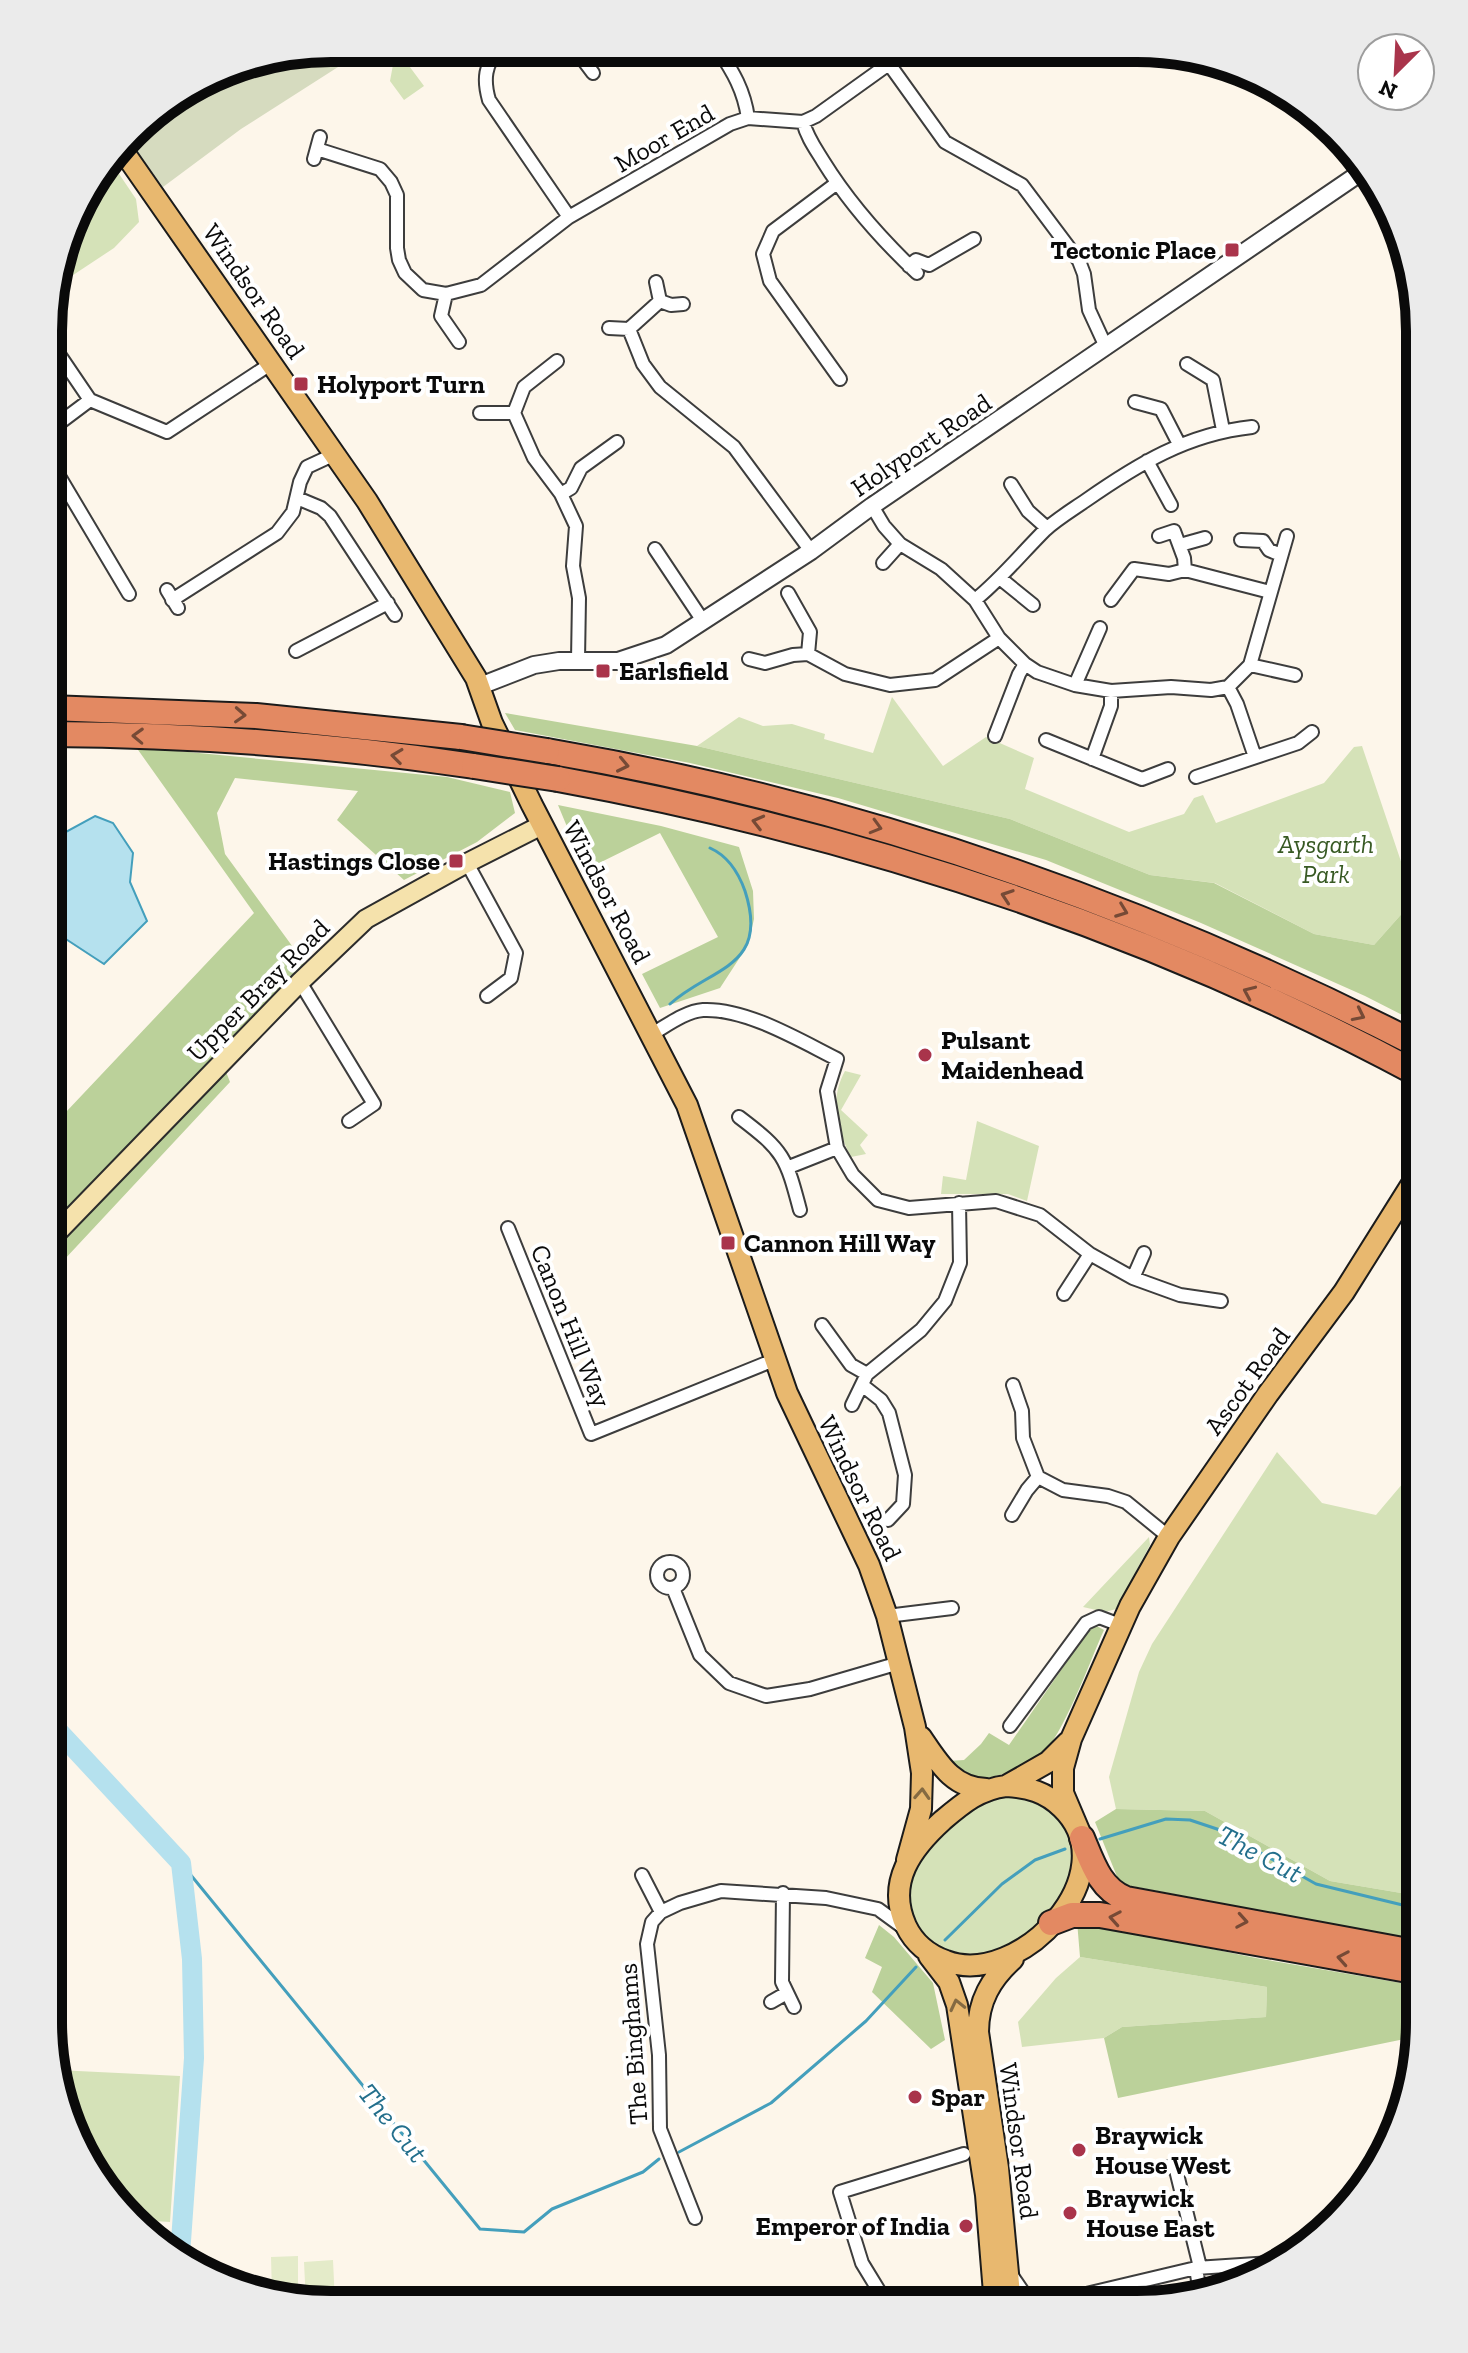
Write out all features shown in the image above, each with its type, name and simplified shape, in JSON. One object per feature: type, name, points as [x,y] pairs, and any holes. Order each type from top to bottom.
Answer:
[{"type":"highway","points":[[62,708],[256,716],[461,737],[668,774],[782,801],[1000,866],[1187,937],[1326,999],[1406,1039]]},
{"type":"highway","points":[[62,734],[258,742],[474,766],[558,779],[780,827],[897,860],[1026,902],[1223,980],[1406,1068]]},
{"type":"highway","points":[[1081,1836],[1102,1881],[1114,1894],[1126,1899],[1405,1950]]},
{"type":"highway","points":[[1051,1923],[1072,1915],[1093,1914],[1405,1970]]},
{"type":"main road","name":"Windsor Road","points":[[127,156],[335,454],[388,534],[480,686],[492,723],[652,1034],[697,1129],[774,1360],[801,1427],[869,1565],[887,1616],[922,1764],[923,1796],[907,1860]]},
{"type":"main road","name":"Upper Bray Road","points":[[62,1228],[300,982],[366,919],[542,825]]},
{"type":"main road","name":"Ascot Road","points":[[1081,1836],[1062,1787],[1071,1739],[1120,1625],[1169,1537],[1268,1394],[1344,1292],[1405,1194]]},
{"type":"main road","name":"Windsor Road","points":[[915,1727],[950,1776],[973,1788],[996,1788]]},
{"type":"main road","name":"Ascot Road","points":[[996,1788],[1048,1762],[1071,1739]]},
{"type":"main road","points":[[916,1942],[947,1962],[967,1966],[999,1961],[1021,1951],[1067,1906],[1077,1888],[1082,1868],[1081,1836],[1070,1817],[1049,1797],[1030,1789],[996,1788],[959,1806],[921,1842],[907,1860],[900,1882],[901,1914],[916,1942],[945,1975],[957,2005],[986,2195],[994,2291]]},
{"type":"main road","name":"Windsor Road","points":[[1010,2291],[998,2168],[978,2023],[988,1988],[1021,1951]]},
{"type":"street","points":[[488,62],[485,83],[489,100],[569,217]]},
{"type":"street","points":[[585,62],[593,73]]},
{"type":"street","points":[[727,62],[739,80],[748,118]]},
{"type":"street","points":[[974,239],[929,265],[916,260],[913,270],[872,229],[837,183],[806,133],[803,122],[890,63],[945,142],[1022,185],[1079,261],[1089,310],[1106,347]]},
{"type":"street","name":"Moor End","points":[[446,294],[481,285],[552,237],[569,217],[730,124],[748,118],[803,122]]},
{"type":"street","points":[[317,149],[380,169],[403,194],[397,248],[399,260],[405,273],[423,290],[446,294],[441,316],[459,342]]},
{"type":"street","name":"Holyport Road","points":[[480,686],[534,665],[578,660],[618,661],[666,645],[811,551],[872,506],[1356,176]]},
{"type":"street","points":[[837,183],[773,231],[763,254],[770,281],[840,380]]},
{"type":"street","points":[[656,282],[660,301]]},
{"type":"street","points":[[660,301],[671,305],[683,304]]},
{"type":"street","points":[[609,328],[629,329],[660,301]]},
{"type":"street","points":[[629,329],[643,364],[660,387],[734,447],[811,551]]},
{"type":"street","points":[[62,359],[90,400],[167,432],[272,363]]},
{"type":"street","points":[[557,361],[524,387],[514,413],[534,458],[561,494],[576,526],[573,566],[579,598],[578,660]]},
{"type":"street","points":[[1187,364],[1213,380],[1223,430]]},
{"type":"street","points":[[62,421],[90,400]]},
{"type":"street","points":[[1135,402],[1161,409],[1179,444]]},
{"type":"street","points":[[480,413],[514,413]]},
{"type":"street","points":[[975,600],[1001,579],[1047,528],[1147,461],[1179,444],[1223,430],[1252,427]]},
{"type":"street","points":[[561,494],[571,488],[581,468],[617,442]]},
{"type":"street","points":[[173,599],[277,533],[293,512],[307,467],[335,454]]},
{"type":"street","points":[[1147,461],[1171,505]]},
{"type":"street","points":[[62,480],[112,578],[129,594]]},
{"type":"street","points":[[1011,484],[1028,511],[1047,528]]},
{"type":"street","points":[[297,498],[321,508],[330,516],[395,615]]},
{"type":"street","points":[[872,506],[900,544],[941,569],[975,600],[999,638],[1025,664],[1037,672],[1075,685],[1111,691],[1171,687],[1211,690],[1228,687],[1250,665],[1287,536]]},
{"type":"street","points":[[1159,536],[1174,531],[1185,570]]},
{"type":"street","points":[[1180,545],[1205,538]]},
{"type":"street","points":[[1241,540],[1263,541],[1269,550],[1281,555]]},
{"type":"street","points":[[883,563],[900,544]]},
{"type":"street","points":[[647,562],[657,552],[703,621]]},
{"type":"street","points":[[1111,600],[1134,569],[1169,574],[1185,570],[1270,592]]},
{"type":"street","points":[[1001,579],[1033,605]]},
{"type":"street","points":[[788,593],[810,632],[808,654]]},
{"type":"street","points":[[296,651],[312,648],[388,603]]},
{"type":"street","points":[[1075,685],[1100,628]]},
{"type":"street","points":[[749,659],[765,663],[808,654],[845,674],[890,685],[935,680],[999,638]]},
{"type":"street","points":[[995,736],[1025,664]]},
{"type":"street","points":[[1250,665],[1295,675]]},
{"type":"street","points":[[1228,687],[1255,757]]},
{"type":"street","points":[[1092,759],[1111,706],[1111,691]]},
{"type":"street","points":[[1196,777],[1298,743],[1312,732]]},
{"type":"street","points":[[1046,740],[1142,779],[1168,769]]},
{"type":"street","points":[[467,863],[516,953],[511,978],[487,996]]},
{"type":"street","points":[[300,982],[374,1104],[349,1121]]},
{"type":"street","points":[[652,1034],[700,1010],[734,1014],[775,1029],[837,1059],[827,1091],[837,1148],[853,1175],[878,1200],[909,1208],[996,1201],[1040,1215],[1090,1254],[1133,1278],[1206,1305],[1221,1301]]},
{"type":"street","points":[[739,1117],[773,1143],[789,1167],[800,1210]]},
{"type":"street","points":[[789,1167],[837,1148]]},
{"type":"street","points":[[852,1405],[864,1379],[921,1330],[945,1301],[960,1263],[959,1203]]},
{"type":"street","name":"Canon Hill Way","points":[[508,1228],[591,1434],[774,1360]]},
{"type":"street","points":[[1133,1278],[1144,1253]]},
{"type":"street","points":[[1064,1294],[1090,1254]]},
{"type":"street","points":[[822,1325],[836,1338],[851,1365],[881,1400],[907,1456],[903,1504],[888,1520]]},
{"type":"street","points":[[1013,1385],[1026,1408],[1023,1438],[1038,1477],[1063,1490],[1108,1496],[1126,1502],[1169,1537]]},
{"type":"street","points":[[1012,1515],[1038,1477]]},
{"type":"street","points":[[673,1588],[700,1655],[729,1683],[766,1696],[810,1689],[899,1663]]},
{"type":"street","points":[[887,1616],[952,1608]]},
{"type":"street","points":[[1010,1726],[1086,1623],[1099,1617],[1120,1625]]},
{"type":"street","points":[[642,1875],[661,1912],[721,1891],[826,1898],[878,1909],[896,1920],[916,1942]]},
{"type":"street","points":[[878,1909],[891,1898],[900,1882]]},
{"type":"street","points":[[783,1893],[782,1982],[785,1994],[794,2007]]},
{"type":"street","name":"The Binghams","points":[[661,1912],[652,1922],[647,1944],[659,2055],[660,2129],[695,2218]]},
{"type":"street","points":[[771,2002],[785,1994]]},
{"type":"street","points":[[879,2291],[862,2263],[840,2192],[964,2154]]},
{"type":"street","points":[[1194,2162],[1170,2167],[1198,2268],[1199,2284]]},
{"type":"street","points":[[1111,2291],[1198,2268],[1254,2264]]},
{"type":"street","points":[[1008,2270],[1022,2291]]},
{"type":"green space","points":[[346,62],[241,129],[163,187],[135,148],[167,118],[196,98],[228,82],[261,71],[296,64]]},
{"type":"green space","points":[[394,62],[406,62],[424,86],[404,100],[390,81]]},
{"type":"green space","points":[[116,170],[136,199],[139,222],[114,248],[67,279],[82,228]]},
{"type":"green space","name":"Aysgarth Park","points":[[892,697],[943,766],[986,737],[1034,758],[1025,789],[1129,832],[1184,814],[1194,798],[1203,795],[1216,823],[1324,783],[1354,747],[1362,746],[1406,875],[1406,909],[1374,945],[1314,934],[1215,883],[1150,875],[1010,819],[697,746],[739,717],[763,726],[792,724],[825,734],[824,739],[873,753]]},
{"type":"green space","points":[[505,713],[697,746],[1010,819],[1150,875],[1214,883],[1314,934],[1374,945],[1406,909],[1406,1017],[1201,923],[1046,860],[838,798],[690,763],[515,730]]},
{"type":"green space","points":[[136,747],[447,777],[510,792],[515,813],[477,842],[404,880],[337,820],[358,791],[235,778],[217,813],[225,854],[306,965],[219,1054],[230,1082],[63,1261],[62,1116],[254,913]]},
{"type":"green space","points":[[558,805],[661,826],[739,847],[753,891],[754,919],[748,945],[720,988],[660,1008],[642,974],[718,937],[660,833],[585,870]]},
{"type":"green space","points":[[845,1071],[861,1075],[841,1110],[868,1135],[860,1145],[866,1154],[851,1157],[842,1136],[836,1104]]},
{"type":"green space","points":[[977,1121],[1039,1146],[1027,1201],[1008,1194],[941,1194],[943,1176],[966,1180]]},
{"type":"green space","points":[[1277,1452],[1322,1503],[1376,1515],[1405,1480],[1405,1894],[1330,1881],[1205,1811],[1116,1809],[1109,1777],[1139,1672],[1152,1644]]},
{"type":"green space","points":[[1149,1537],[1150,1545],[1116,1609],[1105,1612],[1083,1607]]},
{"type":"green space","points":[[1093,1624],[1104,1630],[1067,1716],[1039,1758],[1019,1769],[980,1780],[948,1761],[964,1760],[989,1733],[1009,1745]]},
{"type":"green space","points":[[996,1795],[1036,1799],[1064,1821],[1077,1856],[1065,1898],[1020,1941],[1008,1951],[959,1958],[929,1943],[913,1923],[908,1906],[910,1873],[928,1845],[981,1800]]},
{"type":"green space","points":[[1116,1809],[1205,1811],[1330,1881],[1405,1894],[1405,1937],[1120,1884],[1095,1822]]},
{"type":"green space","points":[[1077,1921],[1256,1958],[1405,1984],[1405,2039],[1118,2098],[1104,2038],[1122,2027],[1266,2017],[1267,1987],[1080,1957]]},
{"type":"green space","points":[[879,1925],[894,1937],[933,1983],[945,2040],[931,2049],[872,1992],[882,1967],[865,1958]]},
{"type":"green space","points":[[1080,1957],[1267,1987],[1266,2017],[1122,2027],[1104,2038],[1022,2047],[1018,2022],[1056,1978]]},
{"type":"green space","points":[[66,2070],[180,2076],[170,2222],[151,2221],[141,2212],[98,2157],[82,2125]]},
{"type":"green space","points":[[298,2256],[298,2289],[272,2284],[271,2257]]},
{"type":"green space","points":[[333,2260],[334,2291],[305,2290],[304,2262]]},
{"type":"water","points":[[95,816],[113,823],[133,853],[130,882],[147,921],[104,964],[62,937],[62,834]]},
{"type":"waterway","points":[[670,1004],[732,962],[743,951],[750,936],[751,916],[743,885],[727,861],[710,848]]},
{"type":"waterway","name":"The Cut","points":[[62,1735],[181,1863],[192,1959],[194,2058],[181,2244]]},
{"type":"waterway","name":"The Cut","points":[[1100,1839],[1166,1819],[1190,1820],[1220,1830],[1316,1884],[1405,1906]]},
{"type":"waterway","name":"The Cut","points":[[945,1940],[1002,1884],[1035,1860],[1065,1849]]},
{"type":"waterway","name":"The Cut","points":[[181,1863],[480,2229],[524,2232],[552,2209],[643,2172],[659,2159]]},
{"type":"waterway","name":"The Cut","points":[[679,2152],[771,2103],[866,2021],[916,1967]]},
{"type":"place","name":"Tectonic Place","points":[[1232,250]]},
{"type":"place","name":"Holyport Turn","points":[[301,384]]},
{"type":"place","name":"Earlsfield","points":[[603,671]]},
{"type":"place","name":"Hastings Close","points":[[456,861]]},
{"type":"place","name":"Pulsant Maidenhead","points":[[925,1055]]},
{"type":"place","name":"Cannon Hill Way","points":[[728,1243]]},
{"type":"place","name":"Spar","points":[[915,2097]]},
{"type":"place","name":"Braywick House West","points":[[1079,2150]]},
{"type":"place","name":"Braywick House East","points":[[1070,2213]]},
{"type":"place","name":"Emperor of India","points":[[966,2226]]}]
